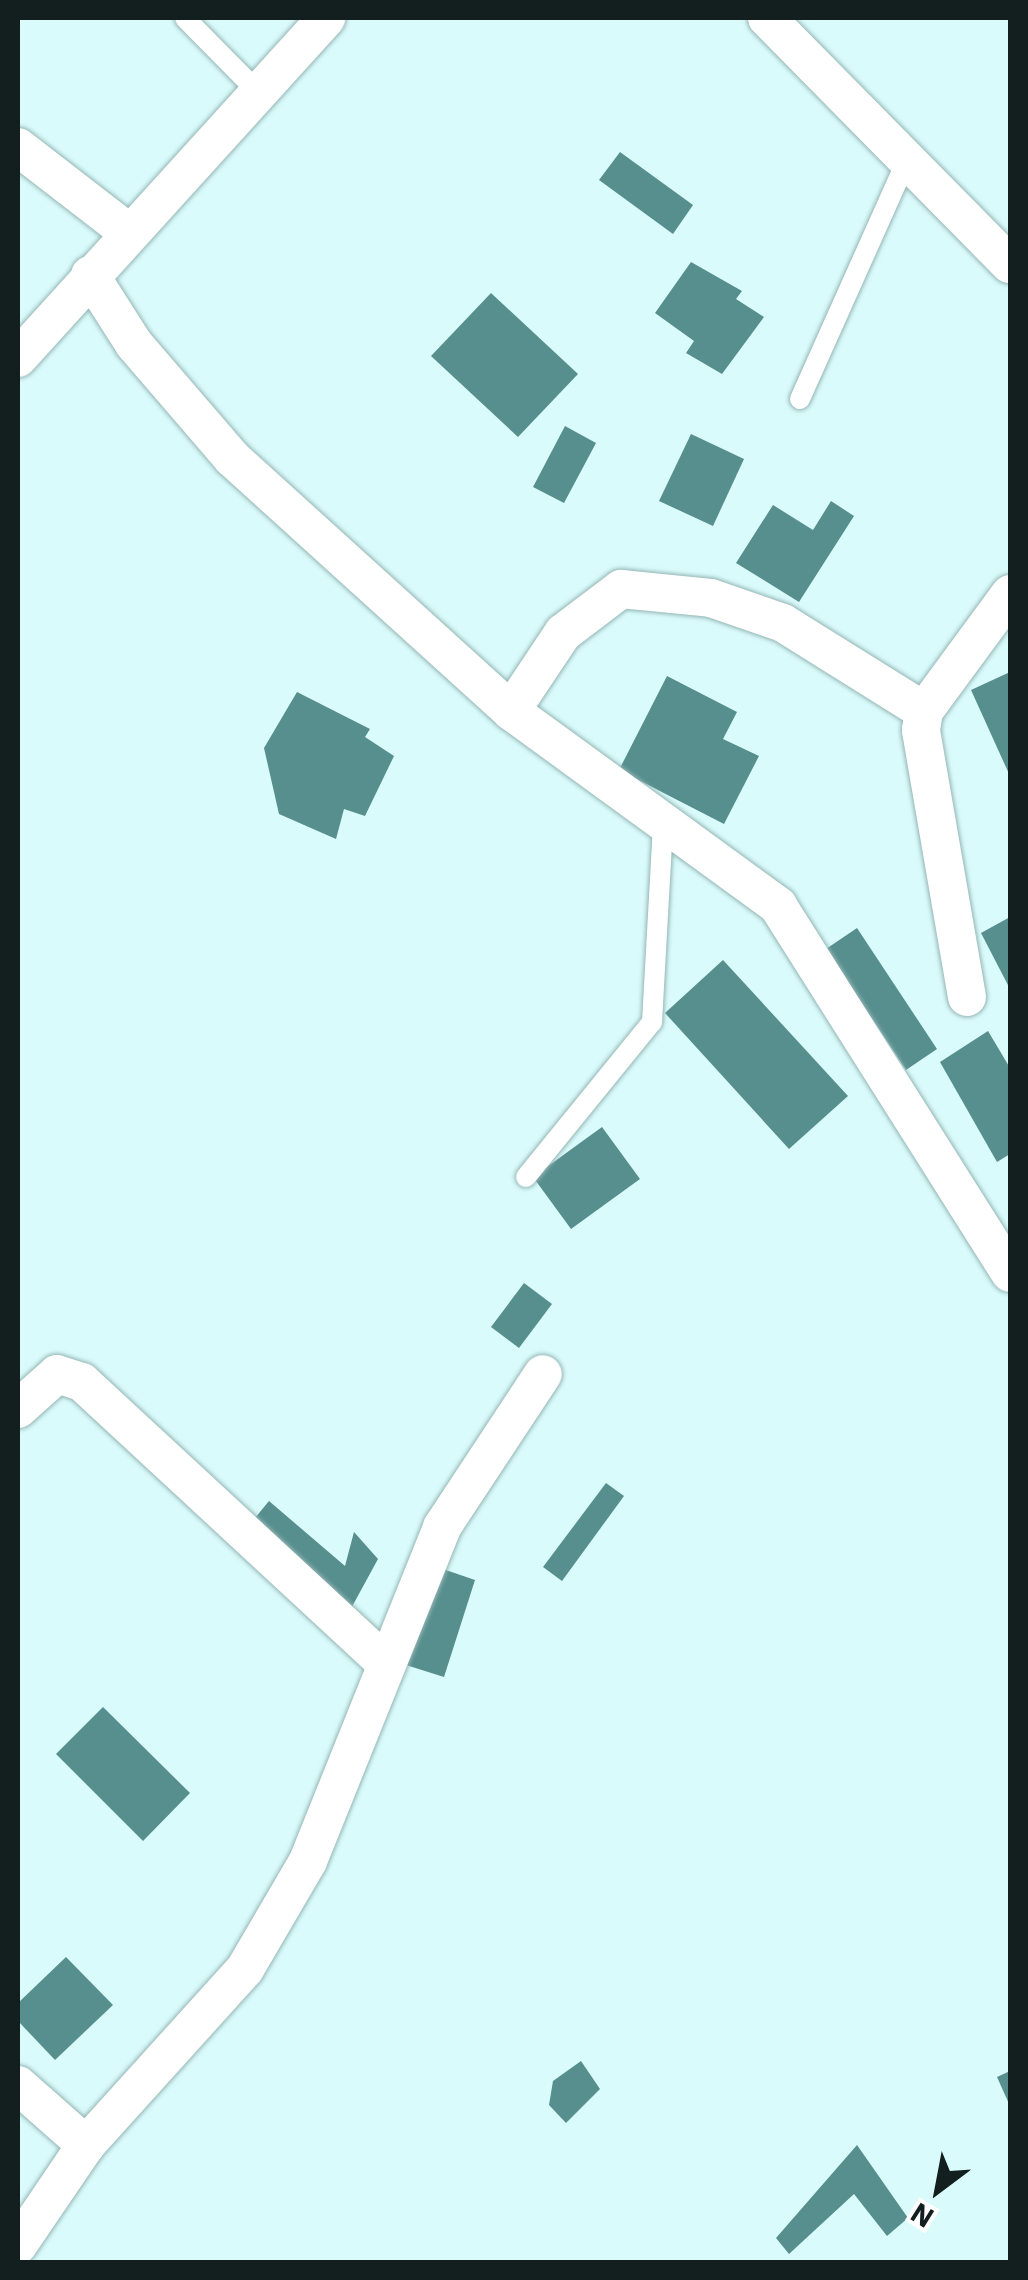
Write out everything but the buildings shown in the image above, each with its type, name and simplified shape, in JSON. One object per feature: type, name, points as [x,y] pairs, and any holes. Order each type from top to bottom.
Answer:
[{"type":"street","points":[[18,358],[128,232],[326,18]]},
{"type":"street","points":[[767,18],[1010,263]]},
{"type":"street","points":[[18,147],[128,232]]},
{"type":"street","points":[[90,276],[134,344],[232,458],[511,711],[663,826],[778,906],[1010,1273]]},
{"type":"street","points":[[511,711],[562,633],[620,588],[711,598],[783,624],[924,712]]},
{"type":"street","points":[[966,997],[924,712],[1010,594]]},
{"type":"street","points":[[18,1409],[57,1374],[82,1382],[382,1660]]},
{"type":"street","points":[[18,2246],[86,2145],[246,1969],[308,1860],[382,1660],[442,1526],[543,1374]]},
{"type":"street","points":[[18,2086],[86,2145]]},
{"type":"lane","points":[[185,18],[259,93]]},
{"type":"lane","points":[[800,400],[833,309],[908,158]]},
{"type":"lane","points":[[526,1177],[652,1022],[663,826]]}]
